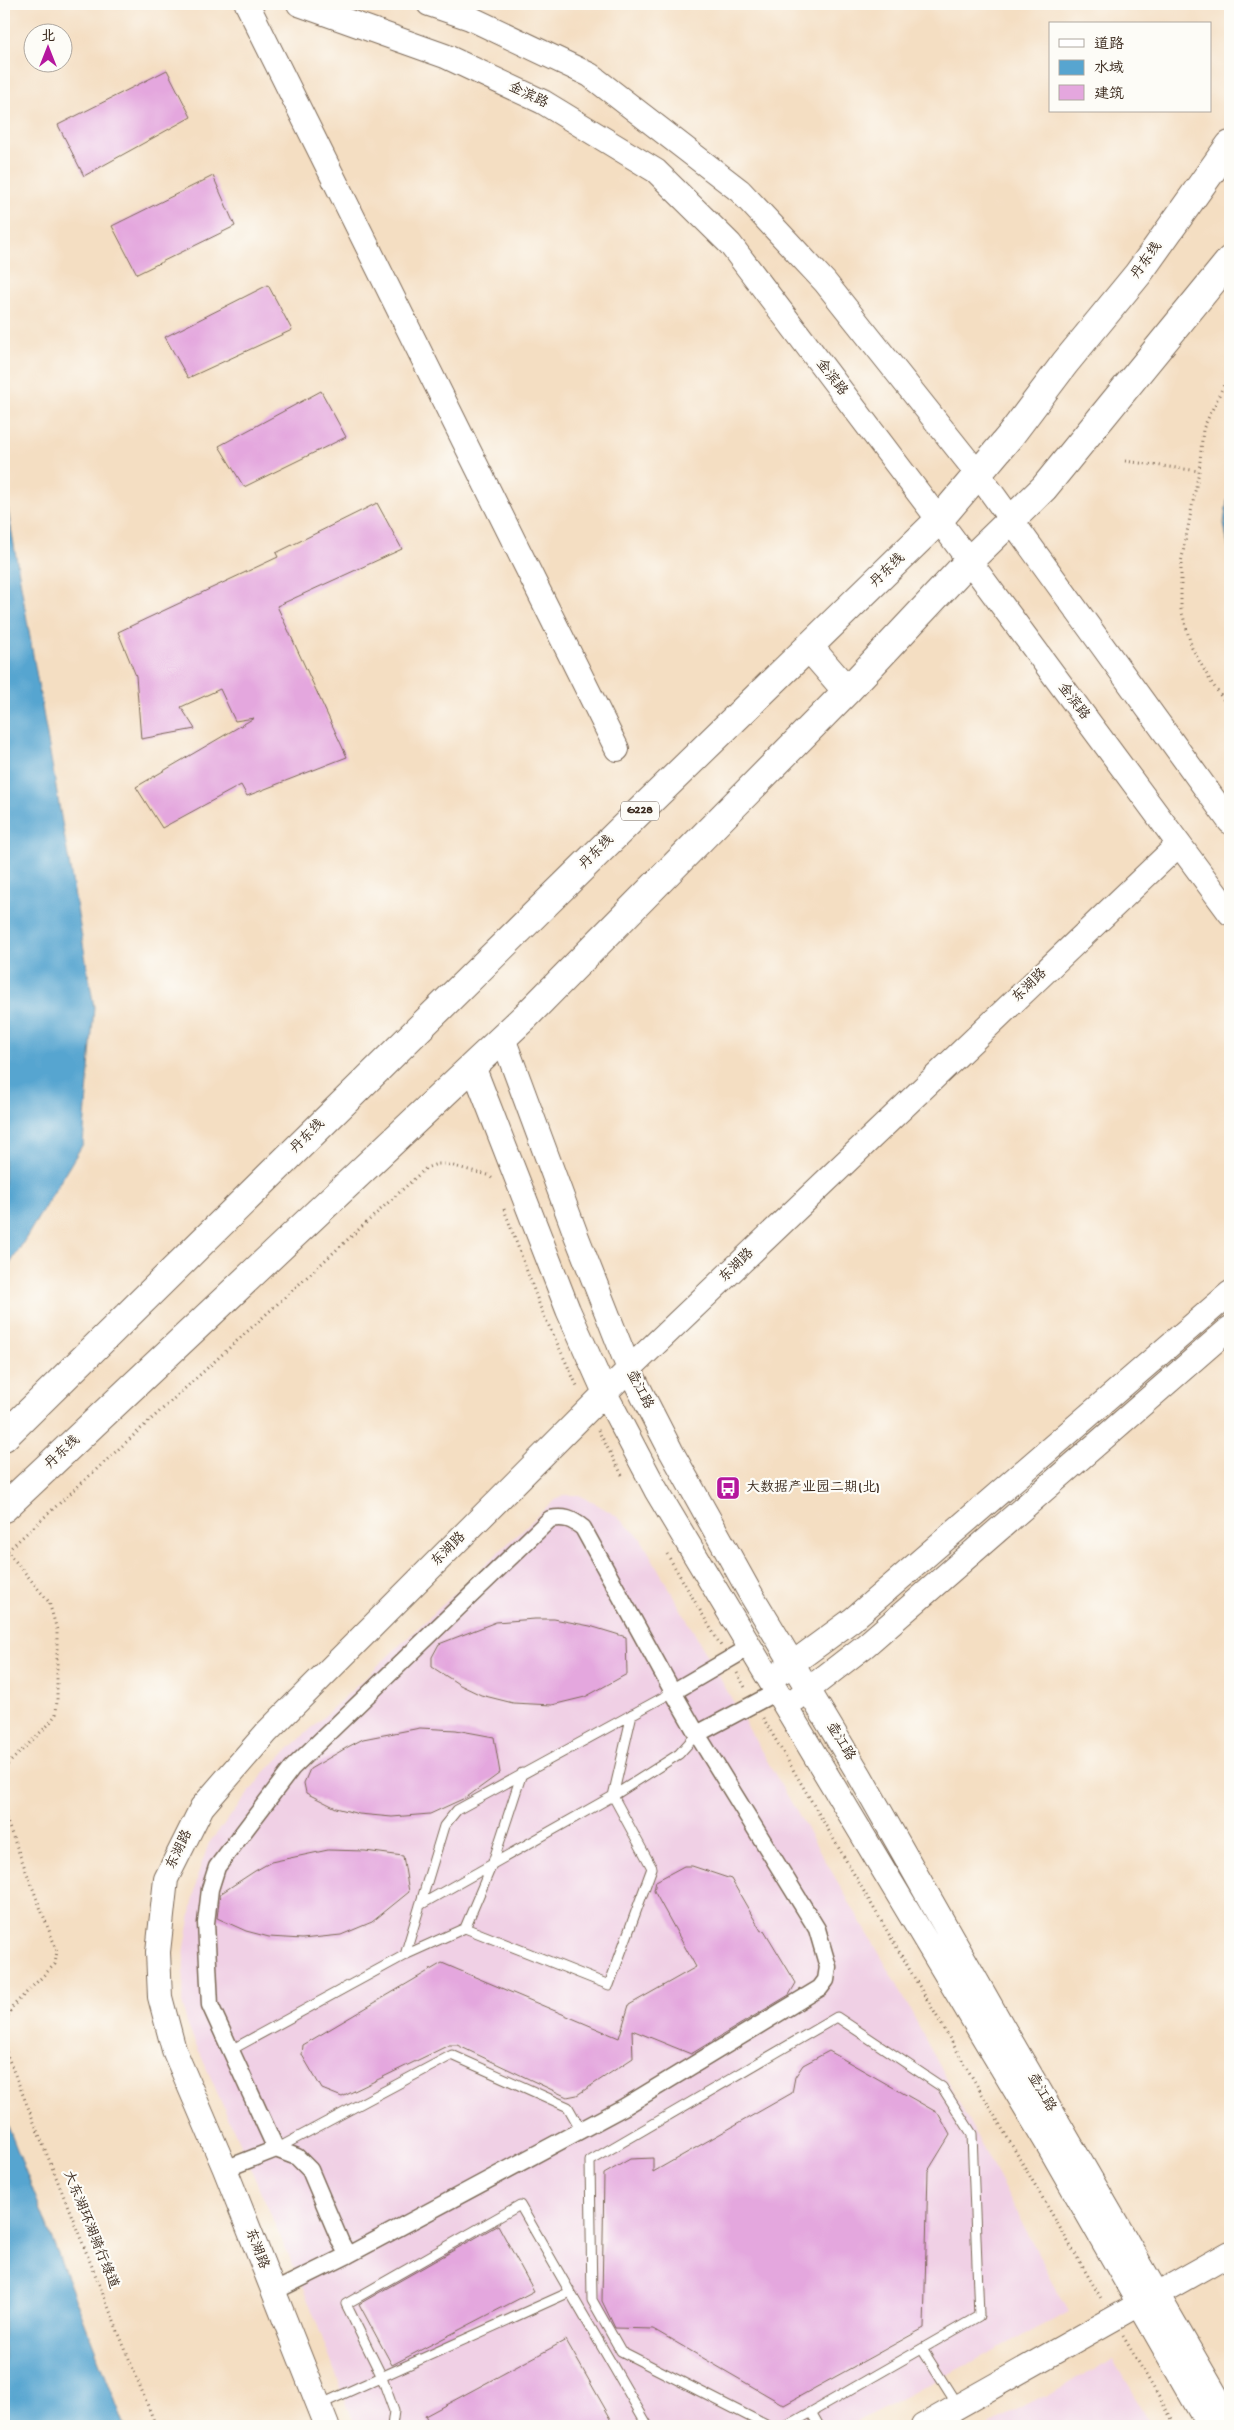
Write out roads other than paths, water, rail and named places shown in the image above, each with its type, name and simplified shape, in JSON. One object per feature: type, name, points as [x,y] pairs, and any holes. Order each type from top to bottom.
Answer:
[{"type":"highway","name":"丹东线","points":[[4,1437],[648,803],[939,520],[1138,274],[1230,144]]},
{"type":"highway","name":"丹东线","points":[[4,1508],[503,1038],[847,691],[968,562],[1012,522],[1050,481],[1230,260]]},
{"type":"highway","points":[[809,647],[847,691]]},
{"type":"main road","points":[[247,4],[617,749]]},
{"type":"main road","name":"金滨路","points":[[299,4],[445,56],[543,102],[656,172],[730,244],[939,520],[968,562],[1230,913]]},
{"type":"main road","points":[[428,4],[470,18],[590,75],[740,191],[825,282],[978,474],[1230,822]]},
{"type":"main road","name":"东湖路","points":[[323,2416],[225,2169],[174,2050],[160,1997],[158,1952],[166,1879],[202,1807],[267,1732],[628,1369],[1179,844]]},
{"type":"main road","name":"壶江路","points":[[503,1038],[628,1369],[744,1582],[809,1690],[1148,2299],[1209,2426]]},
{"type":"main road","name":"壶江路","points":[[473,1066],[557,1283],[605,1393],[656,1490],[1050,2148],[1148,2299],[1230,2420]]},
{"type":"main road","points":[[777,1693],[793,1664],[852,1620],[1230,1293]]},
{"type":"main road","points":[[777,1693],[809,1690],[866,1645],[1230,1328]]},
{"type":"main road","points":[[923,2426],[1230,2253]]},
{"type":"street","points":[[273,2292],[348,2255],[624,2107],[820,1988],[826,1980],[828,1967],[817,1929],[697,1734],[583,1528],[567,1518],[550,1519],[292,1768],[217,1867],[210,1889],[206,1923],[210,2005],[276,2149]]},
{"type":"street","points":[[673,1692],[750,1647]]},
{"type":"street","points":[[697,1734],[777,1693]]},
{"type":"street","points":[[225,2169],[276,2149],[297,2156],[310,2170],[348,2255]]},
{"type":"lane","points":[[405,1955],[444,1826],[457,1810],[673,1692]]},
{"type":"lane","points":[[465,1928],[609,1985],[652,1868],[613,1796],[632,1714]]},
{"type":"lane","points":[[420,1905],[493,1862],[613,1796],[679,1754],[697,1734]]},
{"type":"lane","points":[[230,2050],[405,1955],[465,1928],[493,1862],[522,1773]]},
{"type":"lane","points":[[768,2426],[621,2351],[592,2300],[590,2161],[837,2017],[942,2087],[972,2134],[980,2316],[787,2426]]},
{"type":"lane","points":[[276,2149],[452,2055],[568,2107],[581,2130]]},
{"type":"lane","points":[[392,2426],[394,2411],[381,2375],[346,2304],[520,2205],[648,2426]]},
{"type":"lane","points":[[323,2416],[381,2375],[570,2292]]},
{"type":"lane","points":[[922,2349],[958,2407]]},
{"type":"lane","points":[[811,2412],[819,2426]]},
{"type":"water","points":[[1230,481],[1230,557],[1224,523]]},
{"type":"water","points":[[4,487],[94,1007],[83,1144],[4,1274]]},
{"type":"water","points":[[4,2116],[125,2426],[4,2426]]},
{"type":"place","name":"大数据产业园二期(北)","points":[[728,1488]]}]
